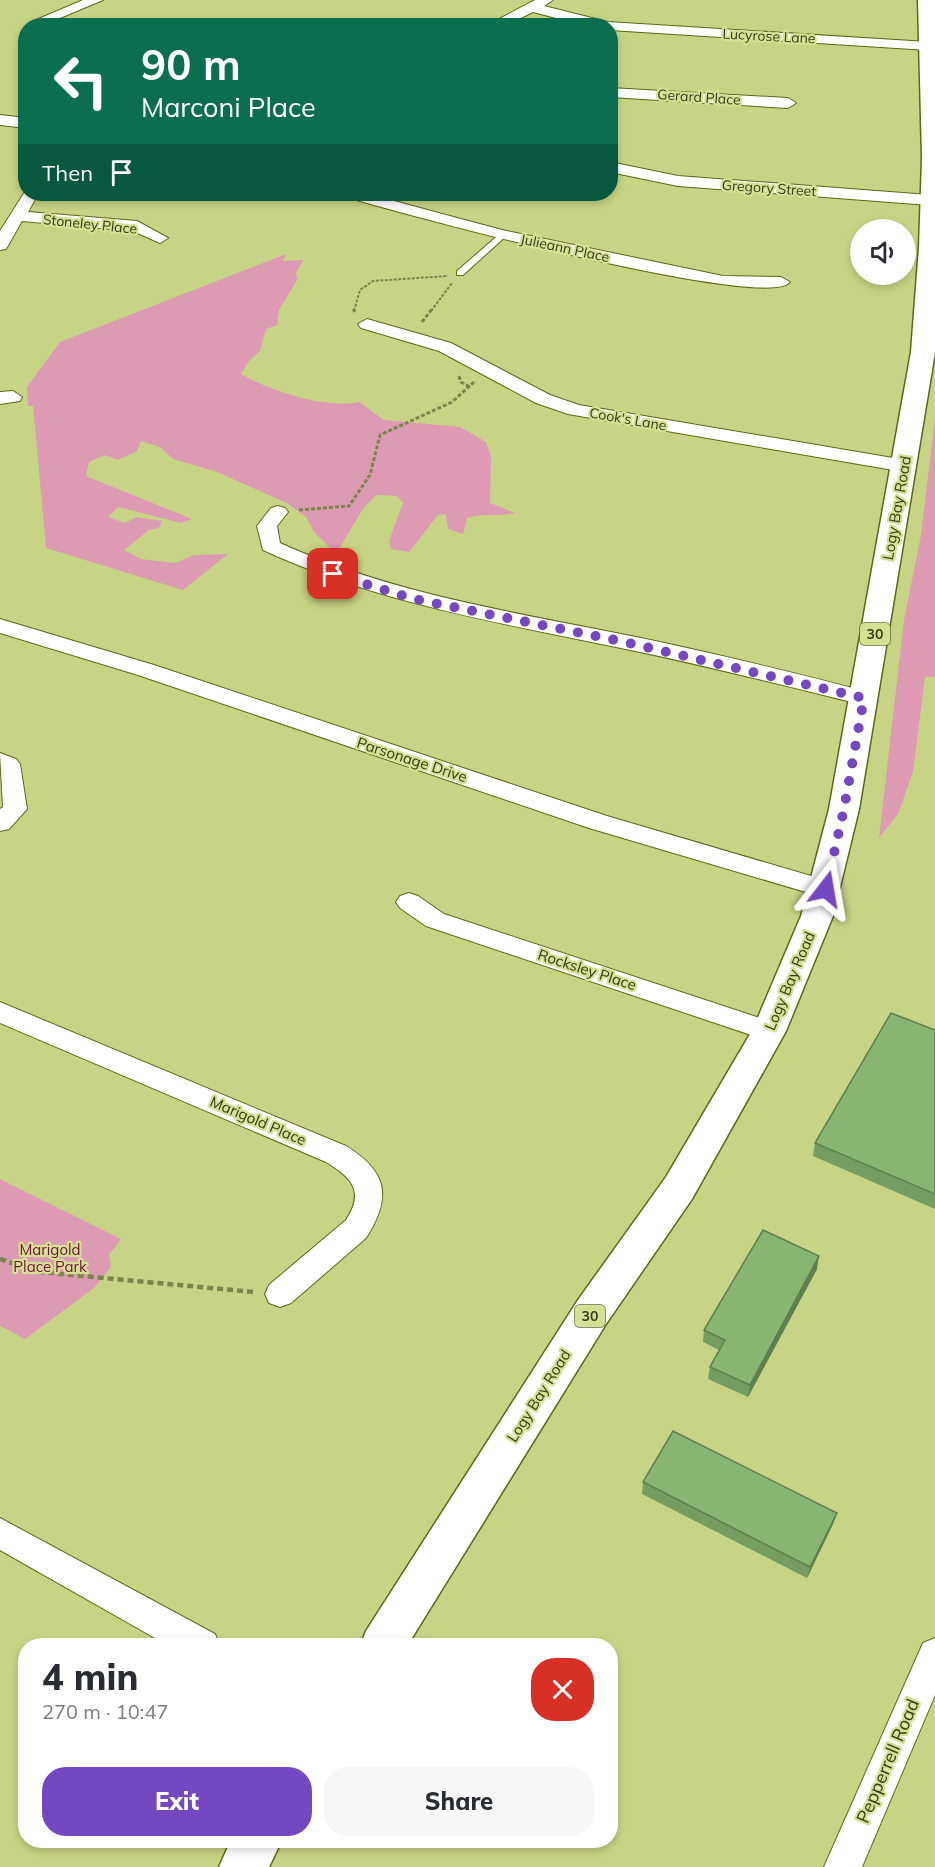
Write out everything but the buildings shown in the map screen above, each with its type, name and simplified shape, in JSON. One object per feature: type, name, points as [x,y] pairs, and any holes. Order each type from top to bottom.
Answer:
[{"type":"main road","name":"Logy Bay Road","points":[[387,1638],[592,1312],[679,1188],[769,1030],[791,983],[826,889],[844,809],[904,466],[929,353],[929,200],[933,159],[927,0]]},
{"type":"main road","points":[[243,1867],[254,1848]]},
{"type":"street","points":[[48,18],[96,0]]},
{"type":"street","points":[[509,18],[546,0]]},
{"type":"street","name":"Lucyrose Lane","points":[[531,7],[576,18]]},
{"type":"street","name":"Lucyrose Lane","points":[[618,27],[928,46]]},
{"type":"street","name":"Gerard Place","points":[[618,92],[788,103]]},
{"type":"street","points":[[0,120],[18,122]]},
{"type":"street","name":"Gregory Street","points":[[618,169],[678,181],[929,200]]},
{"type":"street","points":[[0,245],[26,201]]},
{"type":"street","name":"Julieann Place","points":[[390,201],[502,235],[723,281],[780,282]]},
{"type":"street","name":"Stoneley Place","points":[[17,216],[137,226],[160,238]]},
{"type":"street","name":"Cook's Lane","points":[[367,324],[446,347],[543,399],[575,410],[904,466]]},
{"type":"street","points":[[278,512],[267,526],[270,546],[312,568],[414,599],[620,641],[864,698]]},
{"type":"street","name":"Parsonage Drive","points":[[0,627],[146,670],[598,822],[826,889]]},
{"type":"street","points":[[0,761],[8,765],[15,809],[0,823]]},
{"type":"street","name":"Rocksley Place","points":[[409,902],[435,920],[769,1030]]},
{"type":"street","name":"Marigold Place","points":[[0,1012],[336,1154],[359,1169],[367,1181],[370,1193],[364,1219],[356,1229],[280,1294]]},
{"type":"street","points":[[0,1533],[189,1638]]},
{"type":"street","name":"Pepperrell Road","points":[[843,1867],[935,1655]]},
{"type":"lane","points":[[460,273],[502,235]]},
{"type":"path","points":[[367,324],[353,309],[360,290],[373,280],[441,278],[460,273]]},
{"type":"path","points":[[415,339],[421,324],[460,273]]},
{"type":"path","points":[[278,512],[349,506],[370,475],[374,463],[374,449],[380,435],[452,402],[488,370]]},
{"type":"path","points":[[0,1259],[39,1272],[280,1294]]},
{"type":"green space","points":[[286,254],[283,261],[304,260],[296,272],[297,280],[279,310],[277,325],[266,329],[260,351],[249,361],[241,374],[267,387],[298,397],[330,403],[359,402],[384,420],[460,427],[486,442],[491,457],[490,503],[515,513],[467,518],[463,534],[448,529],[446,514],[438,515],[409,552],[391,549],[389,541],[403,503],[397,496],[376,495],[362,510],[336,554],[314,532],[306,517],[287,503],[217,472],[173,459],[160,447],[141,441],[137,451],[118,460],[104,455],[89,462],[86,476],[192,519],[181,523],[118,507],[108,517],[125,523],[136,517],[162,521],[159,528],[149,530],[124,550],[141,559],[175,563],[194,555],[228,554],[183,590],[46,548],[33,406],[28,406],[27,387],[60,342]]},
{"type":"green space","points":[[935,418],[935,677],[925,677],[913,772],[898,814],[879,838],[904,620],[921,535]]},
{"type":"green space","name":"Marigold Place Park","points":[[0,1179],[121,1239],[109,1255],[111,1267],[94,1288],[25,1339],[0,1326]]},
{"type":"route","points":[[333,574],[414,599],[620,641],[864,698],[844,809],[826,889]]}]
